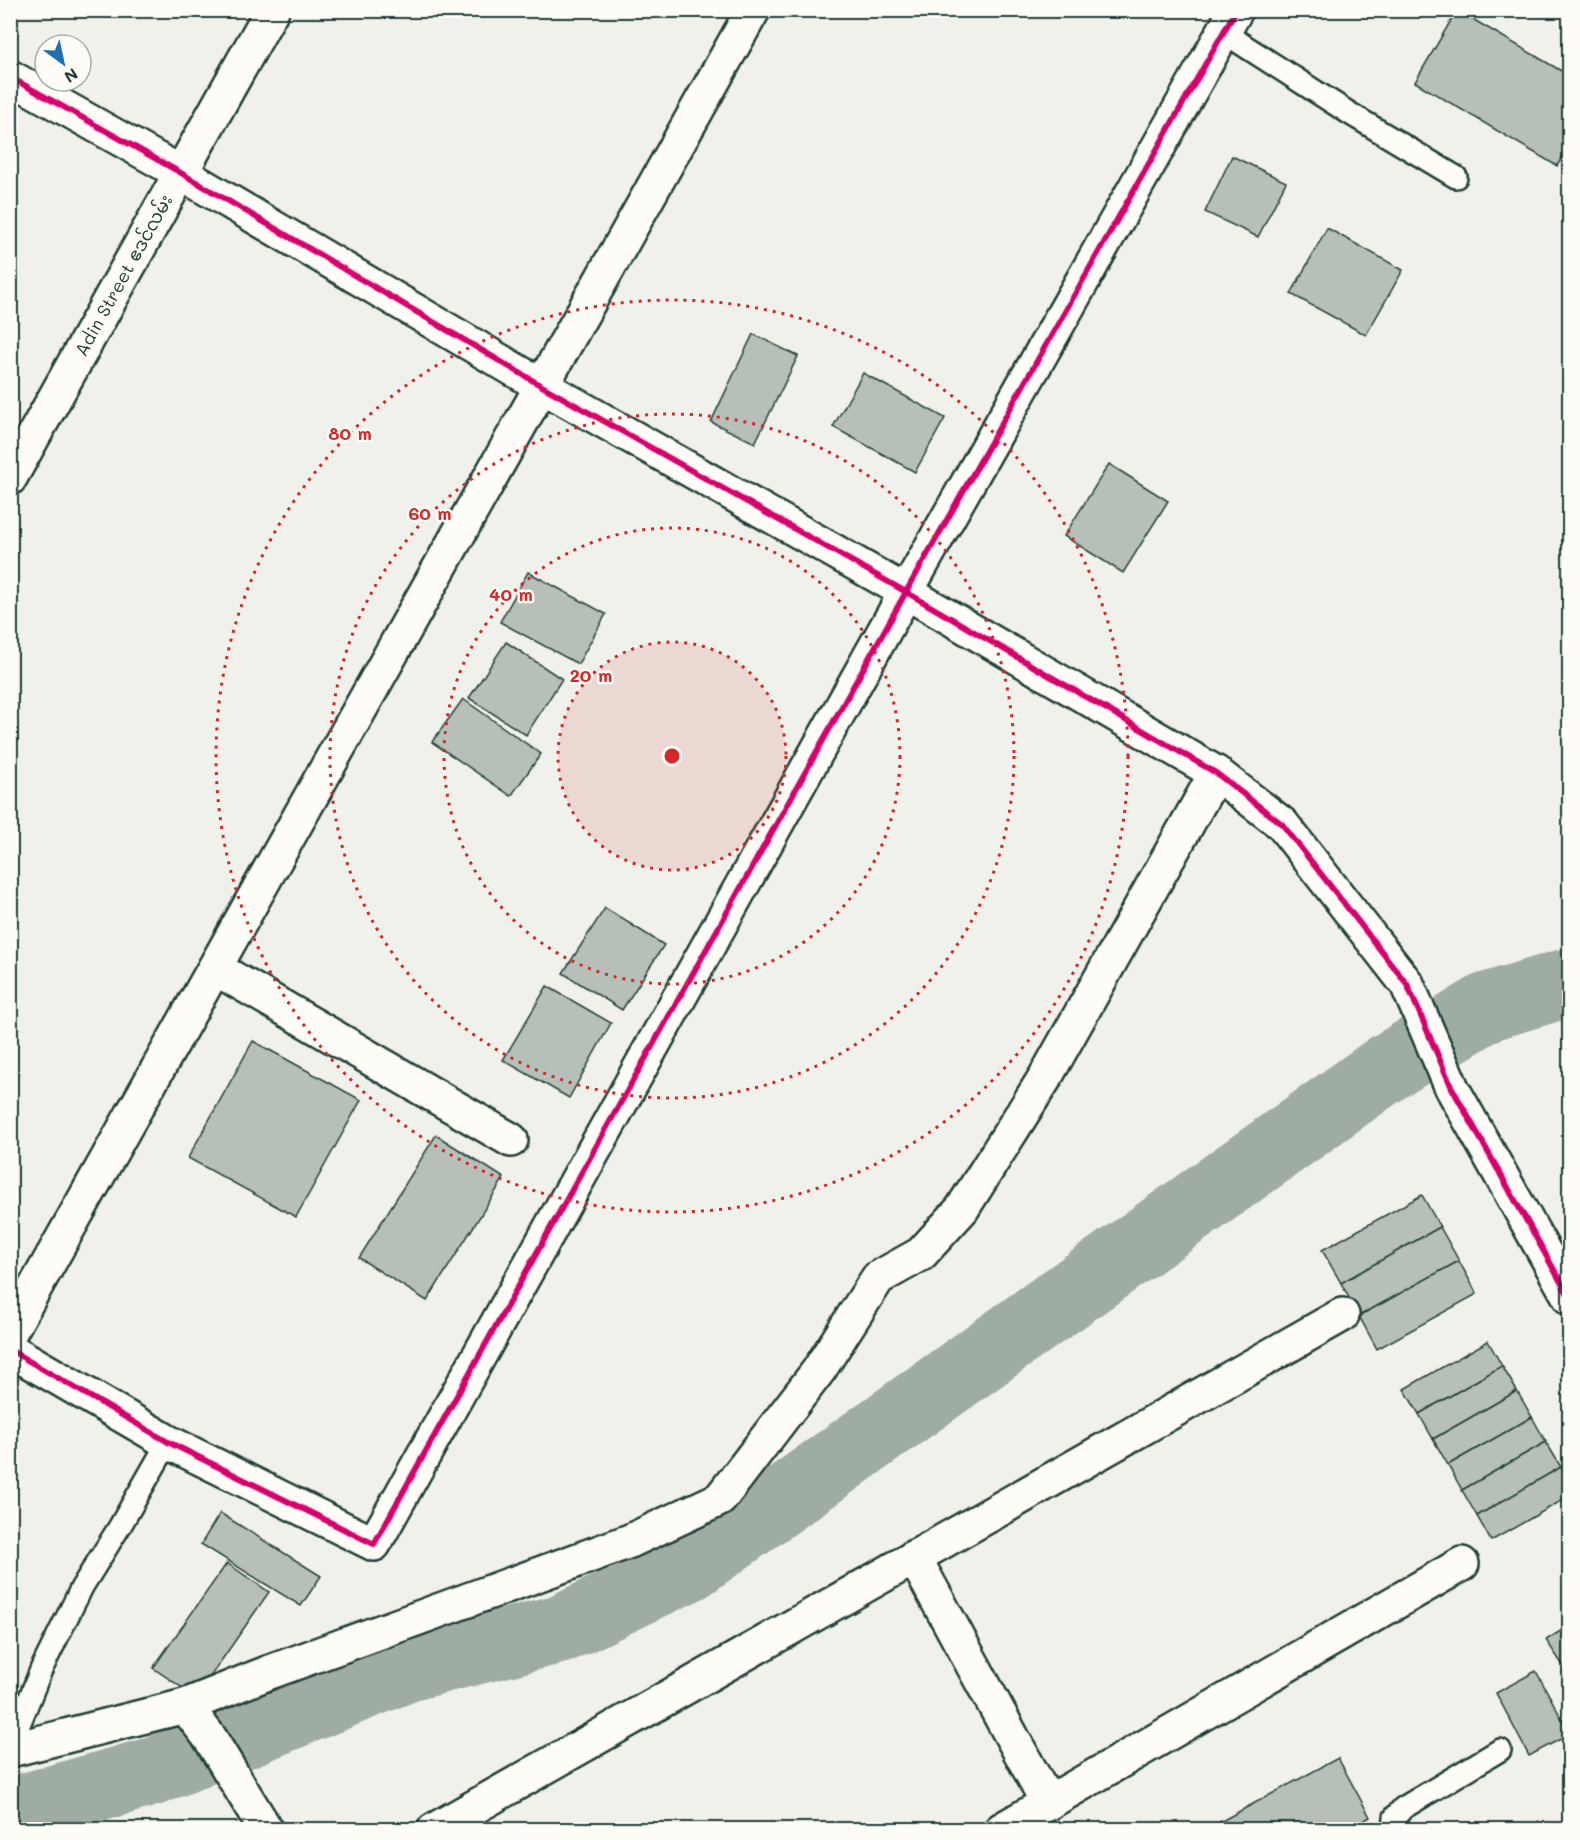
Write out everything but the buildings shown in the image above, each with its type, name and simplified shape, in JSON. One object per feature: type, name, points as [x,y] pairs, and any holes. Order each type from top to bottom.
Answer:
[{"type":"street","name":"Adin Street ဧဒင်လမ်း","points":[[10,478],[272,10]]},
{"type":"street","points":[[10,1332],[753,10]]},
{"type":"street","points":[[10,1350],[168,1442],[374,1544],[906,592],[1230,21]]},
{"type":"street","points":[[10,77],[181,173],[542,386],[906,592],[1216,773],[1282,824],[1407,984],[1452,1088],[1569,1298]]},
{"type":"street","points":[[10,1748],[185,1706],[270,1672],[630,1541],[720,1499],[819,1370],[878,1278],[921,1254],[962,1209],[1046,1076],[1216,773]]},
{"type":"street","points":[[215,968],[511,1140]]},
{"type":"street","points":[[434,1830],[1342,1315]]},
{"type":"street","points":[[914,1557],[1048,1803]]},
{"type":"street","points":[[1001,1830],[1462,1564]]},
{"type":"street","points":[[185,1706],[210,1738],[266,1830]]},
{"type":"lane","points":[[1230,21],[1349,113],[1456,177]]},
{"type":"lane","points":[[10,1748],[41,1670],[82,1587],[168,1442]]},
{"type":"lane","points":[[1394,1830],[1395,1817],[1403,1808],[1500,1750]]},
{"type":"waterway","points":[[10,1812],[151,1772],[408,1667],[560,1629],[689,1567],[1387,1068],[1487,1007],[1570,982]]},
{"type":"cycle path","points":[[10,1350],[168,1442],[374,1544],[906,592],[1236,10]]},
{"type":"cycle path","points":[[10,77],[181,173],[542,386],[906,592],[1216,773],[1282,824],[1407,984],[1452,1088],[1570,1298]]}]
